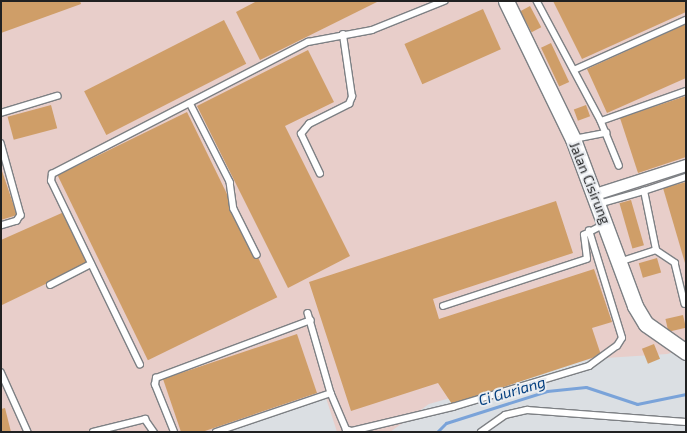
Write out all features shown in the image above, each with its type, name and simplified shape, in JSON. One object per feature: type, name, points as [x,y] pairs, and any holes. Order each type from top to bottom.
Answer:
[{"type":"main road","name":"Jalan Cisirung","points":[[506,1],[573,139],[607,224],[635,306],[646,324],[686,352]]},
{"type":"street","points":[[597,199],[686,164]]},
{"type":"lane","points":[[140,365],[51,181],[52,174],[308,42],[372,30],[444,1]]},
{"type":"lane","points":[[536,1],[601,121],[619,165]]},
{"type":"lane","points":[[574,70],[686,20]]},
{"type":"lane","points":[[320,174],[301,134],[309,124],[348,104],[352,97],[344,36]]},
{"type":"lane","points":[[601,121],[686,91]]},
{"type":"lane","points":[[1,113],[57,96]]},
{"type":"lane","points":[[190,103],[230,182],[234,209],[257,255]]},
{"type":"lane","points":[[573,139],[606,133]]},
{"type":"lane","points":[[1,143],[21,215],[17,221],[1,226]]},
{"type":"lane","points":[[597,199],[644,191],[686,177]]},
{"type":"lane","points":[[644,191],[656,250],[675,262],[685,304]]},
{"type":"lane","points":[[443,306],[587,259],[584,235],[607,224]]},
{"type":"lane","points":[[308,313],[341,424],[352,431],[453,407],[589,366],[617,346],[622,338],[589,231]]},
{"type":"lane","points":[[619,262],[656,250]]},
{"type":"lane","points":[[50,285],[91,264]]},
{"type":"lane","points":[[174,432],[155,385],[156,378],[311,320]]},
{"type":"lane","points":[[1,372],[14,405],[28,432]]},
{"type":"lane","points":[[216,432],[331,393]]},
{"type":"lane","points":[[481,432],[505,415],[527,410],[686,422]]},
{"type":"lane","points":[[93,432],[145,419],[154,432]]},
{"type":"shaded area","points":[[1,1],[686,1],[686,349],[667,354],[590,359],[429,404],[390,432],[337,432],[326,398],[206,432],[1,432]]},
{"type":"building","points":[[1,1],[80,1],[81,4],[1,33]]},
{"type":"building","points":[[257,1],[379,1],[260,60],[236,12]]},
{"type":"building","points":[[553,1],[686,1],[686,12],[582,59]]},
{"type":"building","points":[[530,6],[541,27],[532,32],[520,11]]},
{"type":"building","points":[[483,9],[501,49],[422,84],[404,44]]},
{"type":"building","points":[[224,20],[246,64],[106,135],[84,91]]},
{"type":"building","points":[[686,24],[686,78],[607,113],[587,69]]},
{"type":"building","points":[[551,43],[569,82],[559,87],[541,48]]},
{"type":"building","points":[[308,50],[334,102],[285,126],[350,256],[288,288],[197,106]]},
{"type":"building","points":[[686,96],[686,157],[638,173],[620,118]]},
{"type":"building","points":[[51,105],[57,128],[14,140],[8,117]]},
{"type":"building","points":[[586,105],[590,116],[578,121],[574,109]]},
{"type":"building","points":[[187,112],[277,297],[148,360],[58,175]]},
{"type":"building","points":[[1,168],[17,215],[1,220]]},
{"type":"building","points":[[686,182],[686,263],[685,263],[663,188]]},
{"type":"building","points":[[631,200],[644,245],[632,248],[619,203]]},
{"type":"building","points":[[556,201],[573,253],[433,299],[439,319],[594,269],[612,322],[592,328],[601,355],[452,404],[438,383],[351,411],[309,282]]},
{"type":"building","points":[[64,212],[89,263],[2,305],[1,240]]},
{"type":"building","points":[[657,258],[661,272],[643,278],[639,263]]},
{"type":"building","points":[[683,315],[686,328],[668,332],[665,319]]},
{"type":"building","points":[[297,334],[317,393],[202,432],[181,432],[163,379]]},
{"type":"building","points":[[654,344],[660,359],[648,364],[642,349]]},
{"type":"building","points":[[5,408],[11,432],[1,432],[1,409]]},
{"type":"waterway","name":"Ci Guriang","points":[[437,432],[446,423],[547,391],[586,387],[637,404],[686,394]]}]
